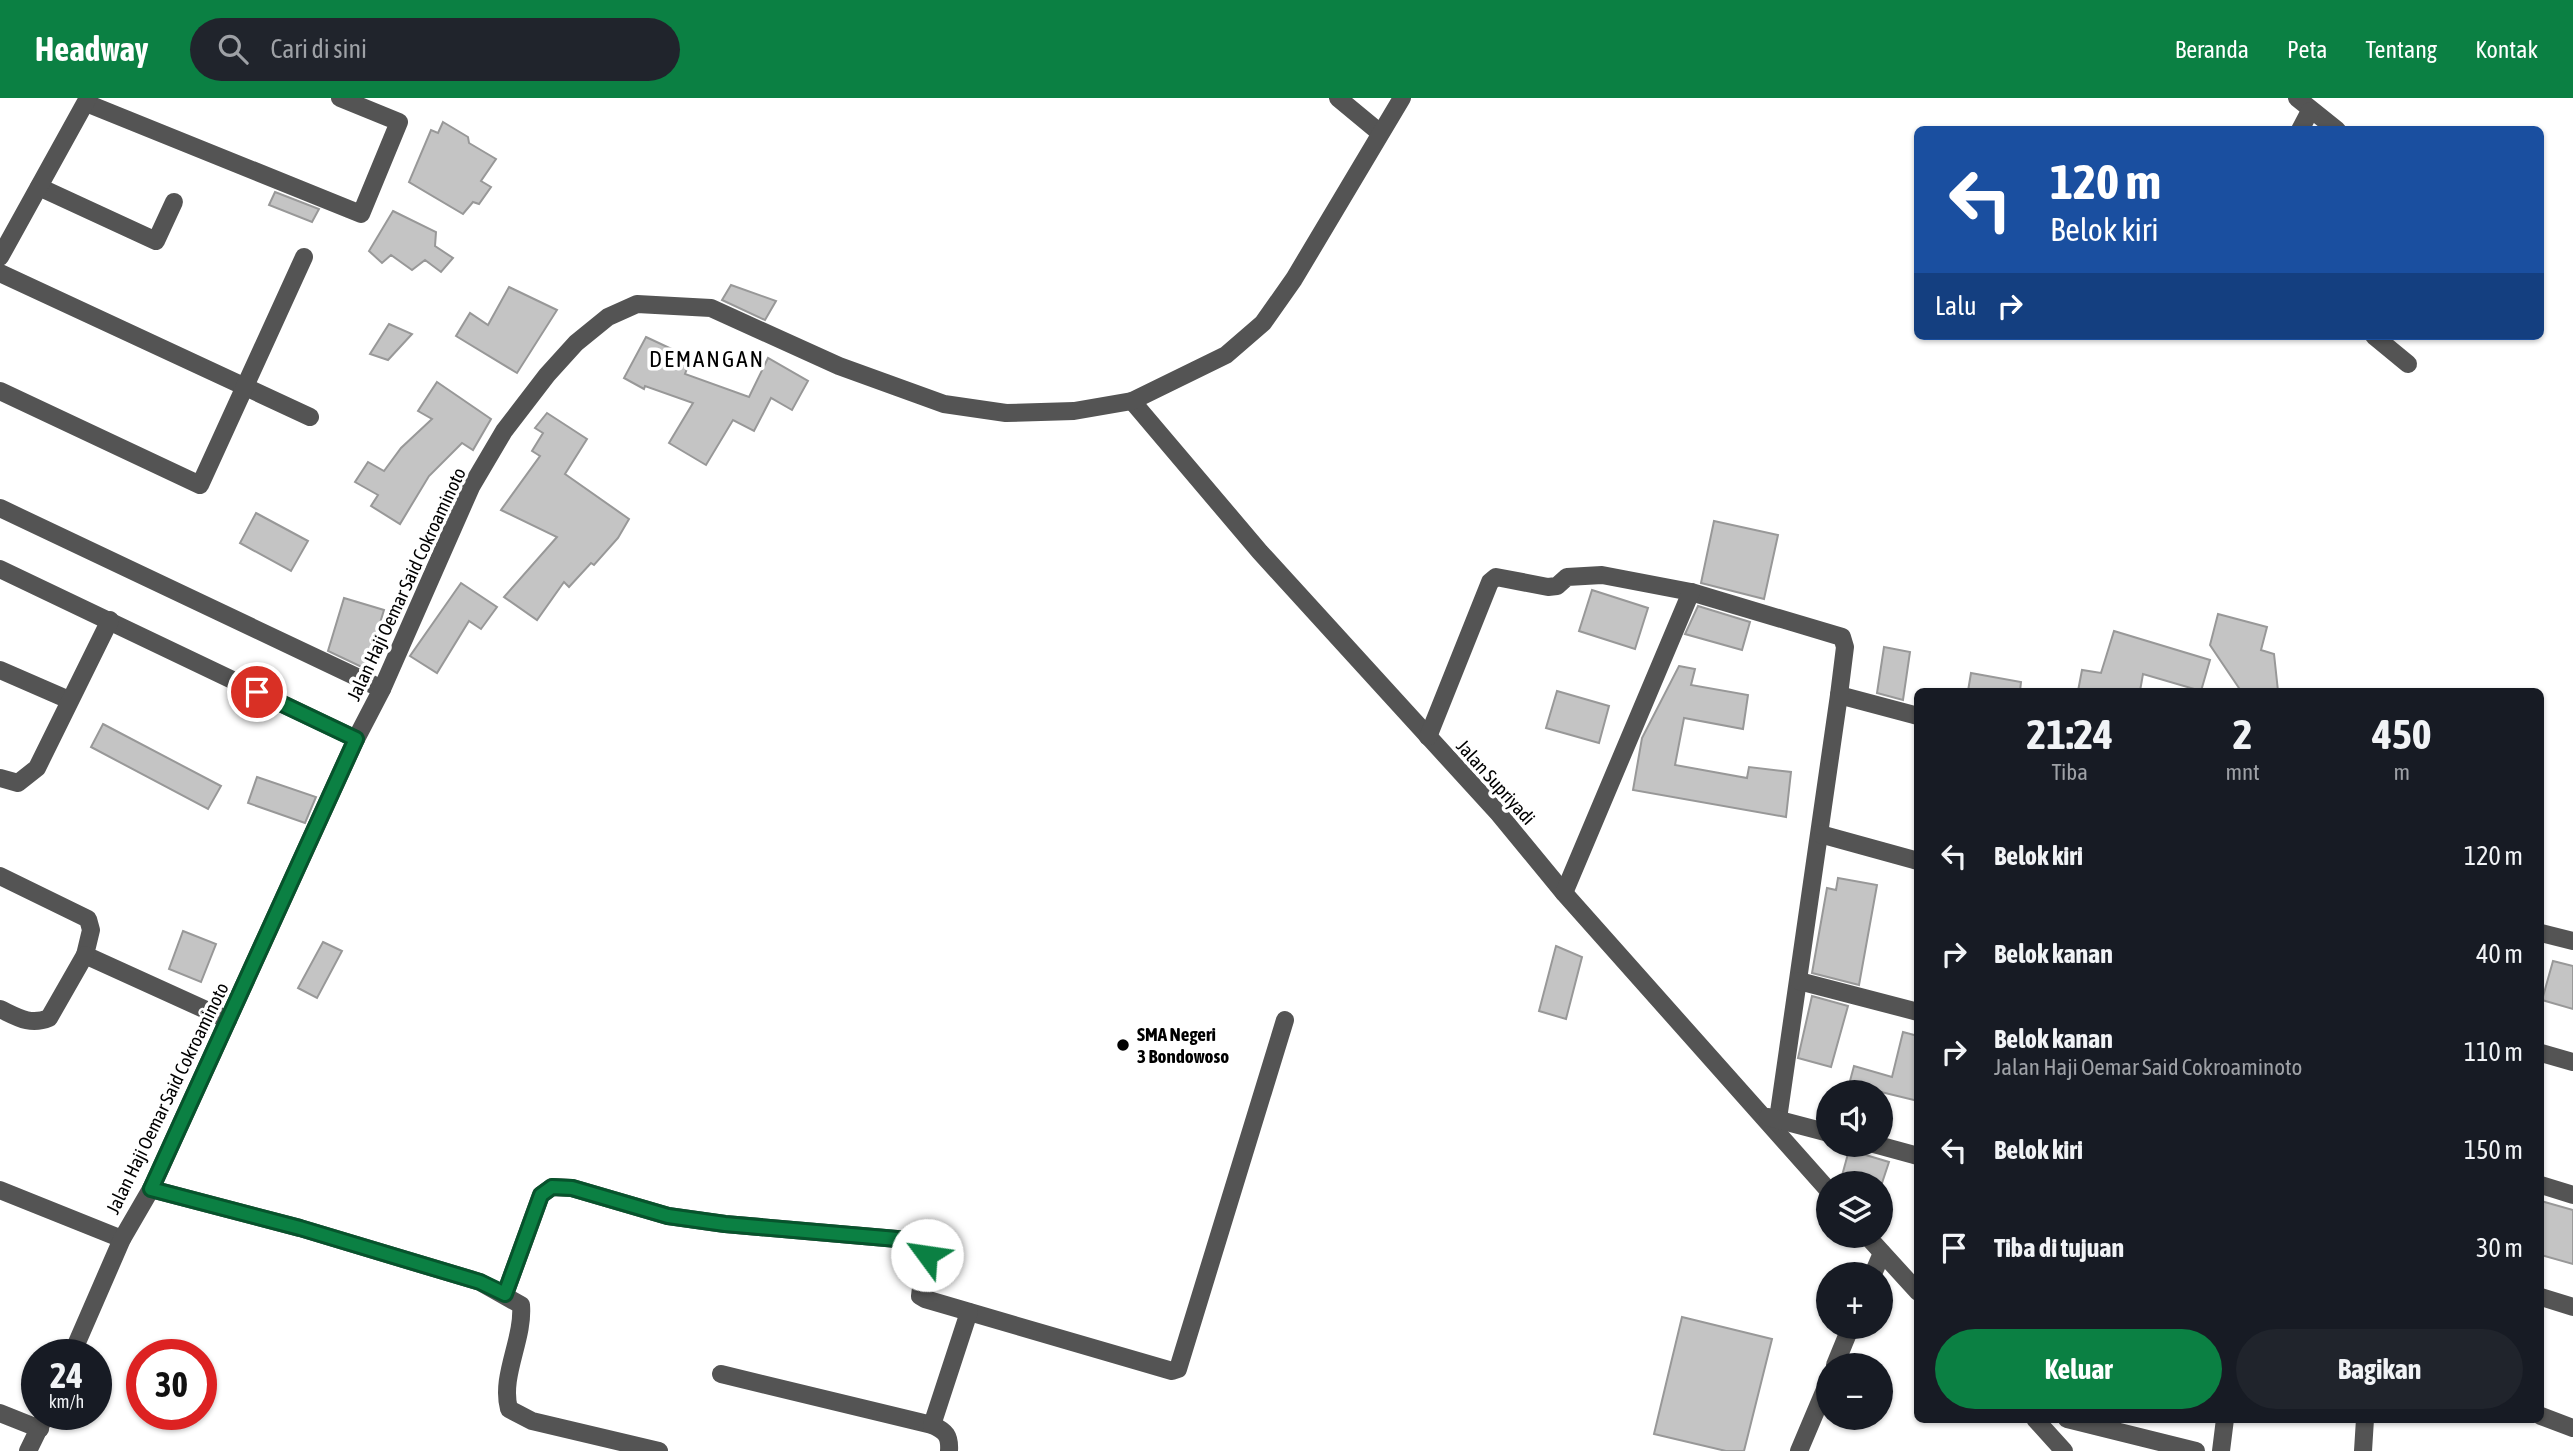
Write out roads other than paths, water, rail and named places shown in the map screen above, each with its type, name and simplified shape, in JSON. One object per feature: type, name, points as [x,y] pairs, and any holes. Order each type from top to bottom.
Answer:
[{"type":"street","points":[[0,257],[87,100],[361,214],[399,122],[340,98]]},
{"type":"street","points":[[1338,98],[1380,132]]},
{"type":"street","name":"Jalan Haji Oemar Said Cokroaminoto","points":[[78,1339],[121,1239],[151,1189],[356,739],[382,690],[471,487],[504,431],[576,343],[608,317],[637,303],[711,308],[839,366],[944,404],[1020,413],[1074,411],[1132,401],[1226,355],[1263,323],[1294,279],[1402,98]]},
{"type":"street","points":[[2300,126],[2303,104]]},
{"type":"street","points":[[2303,104],[2332,126]]},
{"type":"street","points":[[38,187],[156,241],[174,202]]},
{"type":"street","points":[[0,391],[200,485],[304,257]]},
{"type":"street","points":[[0,273],[310,417]]},
{"type":"street","points":[[2379,340],[2408,364]]},
{"type":"street","name":"Jalan Supriyadi","points":[[1132,401],[1260,552],[1428,737],[1564,893],[1772,1118],[1816,1174]]},
{"type":"street","points":[[0,508],[382,690]]},
{"type":"street","points":[[0,569],[356,739]]},
{"type":"street","points":[[1428,737],[1493,578],[1553,587],[1567,577],[1602,575],[1691,592],[1842,637],[1845,648],[1799,981],[1772,1118],[1816,1130]]},
{"type":"street","points":[[1564,893],[1691,592]]},
{"type":"street","points":[[0,778],[18,783],[37,768],[110,620]]},
{"type":"street","points":[[0,670],[69,700]]},
{"type":"street","points":[[1839,695],[1914,715]]},
{"type":"street","points":[[1820,834],[1914,860]]},
{"type":"street","points":[[0,876],[88,919],[91,930],[85,955],[49,1018],[38,1022],[25,1021],[0,1009]]},
{"type":"street","points":[[2544,934],[2573,941]]},
{"type":"street","points":[[85,955],[228,1020]]},
{"type":"street","points":[[1799,981],[1914,1011]]},
{"type":"street","points":[[505,1294],[541,1195],[552,1187],[572,1188],[668,1216],[725,1224],[920,1241],[926,1246],[927,1255],[920,1296],[1172,1371],[1178,1369],[1285,1020]]},
{"type":"street","points":[[2544,1054],[2573,1062]]},
{"type":"street","points":[[1893,1149],[1914,1155]]},
{"type":"street","points":[[2544,1186],[2573,1195]]},
{"type":"street","points":[[151,1189],[300,1228],[480,1282],[505,1294],[521,1305],[522,1318],[509,1384],[509,1409],[532,1421],[659,1451]]},
{"type":"street","points":[[0,1190],[121,1239]]},
{"type":"street","points":[[1878,1248],[1914,1288]]},
{"type":"street","points":[[1878,1262],[1882,1253]]},
{"type":"street","points":[[2544,1298],[2573,1307]]},
{"type":"street","points":[[932,1425],[969,1312]]},
{"type":"street","points":[[721,1374],[932,1425],[943,1429],[950,1439],[949,1451]]},
{"type":"street","points":[[1799,1451],[1816,1411]]},
{"type":"street","points":[[0,1413],[21,1417]]},
{"type":"street","points":[[2544,1417],[2573,1428]]},
{"type":"street","points":[[2039,1423],[2064,1451]]},
{"type":"street","points":[[2083,1423],[2196,1451]]},
{"type":"street","points":[[2221,1451],[2224,1423]]},
{"type":"street","points":[[2362,1451],[2365,1423]]},
{"type":"street","points":[[29,1451],[39,1430]]},
{"type":"place","name":"SMA Negeri 3 Bondowoso","points":[[1123,1045]]},
{"type":"district","name":"DEMANGAN","points":[[707,359]]}]
